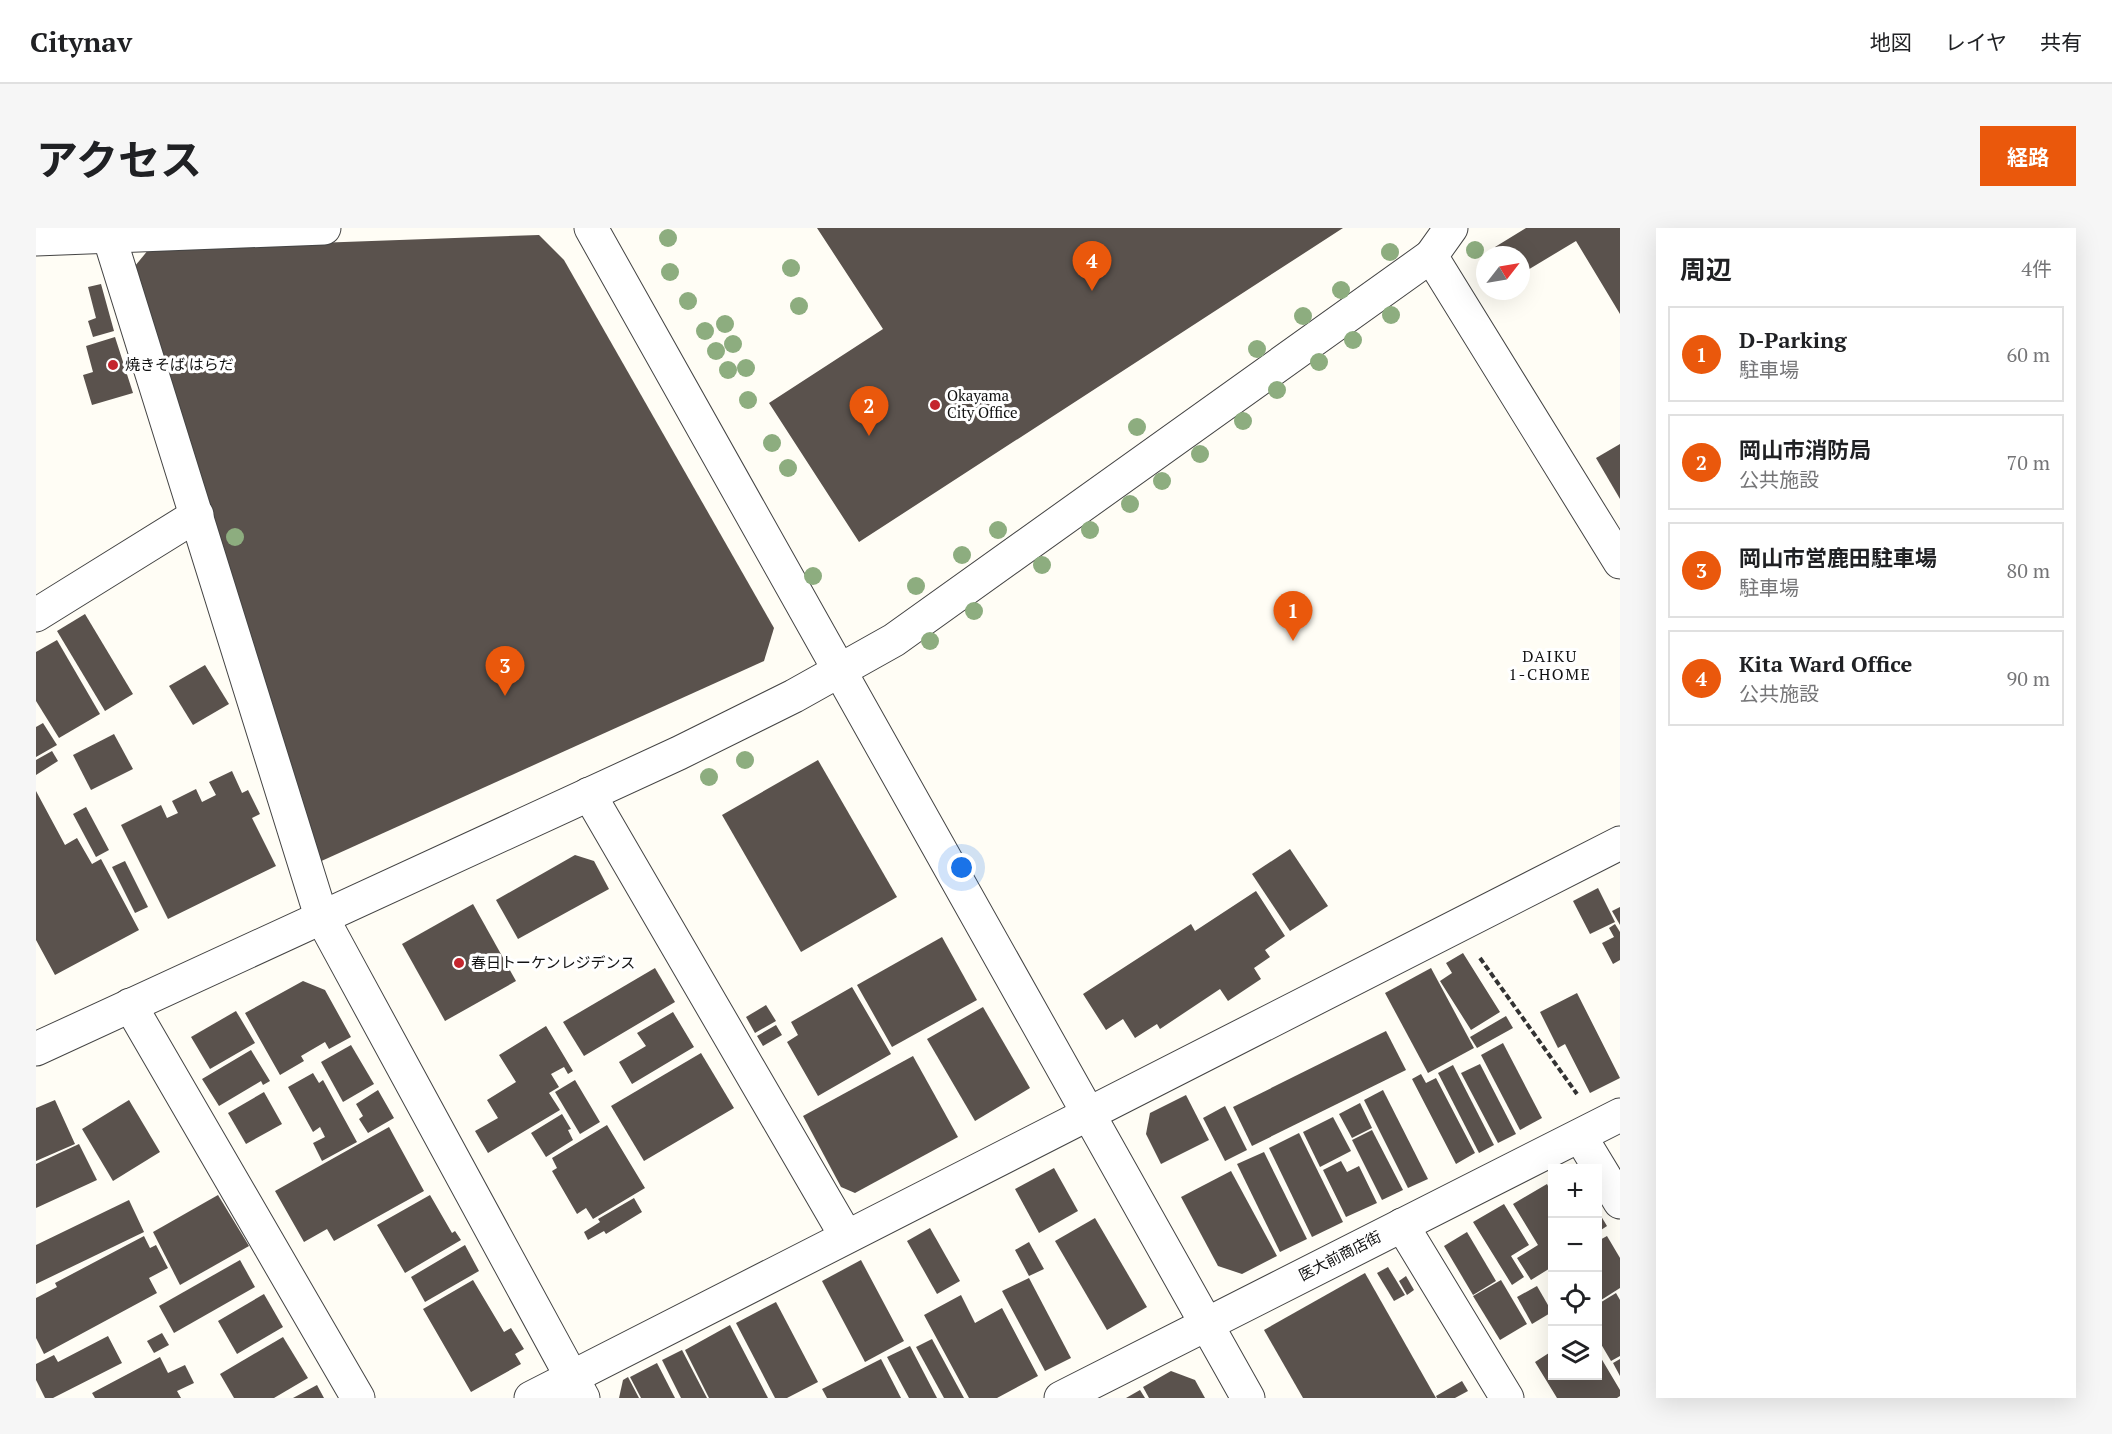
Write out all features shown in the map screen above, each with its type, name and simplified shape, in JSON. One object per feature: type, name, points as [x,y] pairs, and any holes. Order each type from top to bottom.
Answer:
[{"type":"street","points":[[36,239],[324,228]]},
{"type":"street","points":[[591,228],[1248,1398]]},
{"type":"street","points":[[36,1049],[679,753],[794,696],[894,640],[1431,256],[1451,228]]},
{"type":"street","points":[[109,236],[321,916],[578,1388]]},
{"type":"street","points":[[1431,256],[1620,562]]},
{"type":"street","points":[[36,615],[196,515]]},
{"type":"street","points":[[589,794],[846,1236]]},
{"type":"street","points":[[531,1398],[578,1388],[846,1236],[1620,843]]},
{"type":"street","points":[[130,1005],[357,1398]]},
{"type":"street","points":[[1600,1126],[1620,1202]]},
{"type":"street","name":"医大前商店街","points":[[1061,1398],[1600,1126]]},
{"type":"street","points":[[1402,1225],[1507,1398]]},
{"type":"path","points":[[1457,926],[1600,1126]]},
{"type":"building","name":"Okayama City Office","points":[[817,228],[1343,228],[859,542],[769,403],[883,329]]},
{"type":"building","points":[[1526,228],[1620,228],[1620,314],[1576,241],[1530,269],[1530,246],[1497,246]]},
{"type":"building","points":[[539,235],[564,260],[774,628],[764,661],[317,863],[135,266],[149,249]]},
{"type":"building","points":[[101,284],[114,331],[93,337],[88,321],[96,318],[88,287]]},
{"type":"building","points":[[115,337],[133,393],[92,405],[83,375],[93,372],[86,346]]},
{"type":"building","points":[[1620,444],[1620,499],[1596,458]]},
{"type":"building","points":[[85,614],[133,694],[105,711],[57,631]]},
{"type":"building","points":[[57,640],[100,714],[59,738],[36,701],[36,652]]},
{"type":"building","points":[[205,665],[229,704],[193,725],[169,686]]},
{"type":"building","points":[[43,723],[57,745],[36,757],[36,727]]},
{"type":"building","points":[[114,734],[133,769],[91,790],[73,755]]},
{"type":"building","points":[[52,751],[58,761],[36,775],[36,760]]},
{"type":"building","points":[[818,760],[897,897],[801,952],[722,815]]},
{"type":"building","points":[[232,771],[242,793],[248,790],[260,814],[252,818],[276,866],[168,919],[121,825],[161,805],[167,818],[178,813],[172,801],[196,789],[202,802],[216,795],[209,782]]},
{"type":"building","points":[[36,791],[65,845],[77,838],[92,864],[101,859],[139,930],[55,975],[36,940]]},
{"type":"building","points":[[86,807],[109,850],[96,857],[73,814]]},
{"type":"building","points":[[1290,849],[1328,906],[1290,931],[1252,874]]},
{"type":"building","points":[[575,855],[594,861],[609,889],[518,939],[496,900]]},
{"type":"building","points":[[125,861],[148,907],[135,913],[112,867]]},
{"type":"building","points":[[1598,888],[1615,922],[1590,934],[1573,901]]},
{"type":"building","points":[[1256,891],[1285,936],[1265,950],[1270,957],[1254,968],[1261,979],[1228,1001],[1220,989],[1160,1029],[1157,1024],[1135,1038],[1123,1019],[1106,1030],[1083,994],[1191,924],[1195,931]]},
{"type":"building","name":"春日トーケンレジデンス","points":[[473,904],[516,981],[445,1021],[402,944]]},
{"type":"building","points":[[1620,907],[1620,925],[1612,911]]},
{"type":"building","points":[[1615,924],[1620,932],[1620,960],[1613,964],[1602,943],[1614,937],[1609,928]]},
{"type":"building","points":[[942,937],[977,1000],[892,1047],[857,985]]},
{"type":"building","points":[[1463,953],[1500,1012],[1471,1030],[1440,981],[1452,973],[1446,963]]},
{"type":"building","points":[[655,968],[675,1002],[584,1056],[563,1022]]},
{"type":"building","points":[[1431,968],[1474,1048],[1428,1073],[1385,993]]},
{"type":"building","points":[[303,981],[325,990],[351,1037],[329,1049],[325,1042],[301,1056],[304,1061],[280,1075],[245,1013]]},
{"type":"building","points":[[852,987],[891,1054],[818,1096],[787,1042],[798,1035],[791,1022]]},
{"type":"building","points":[[1577,993],[1620,1078],[1590,1093],[1565,1044],[1558,1048],[1540,1012]]},
{"type":"building","points":[[766,1005],[776,1021],[755,1033],[746,1017]]},
{"type":"building","points":[[983,1007],[1030,1088],[975,1121],[927,1039]]},
{"type":"building","points":[[236,1011],[255,1043],[210,1069],[191,1037]]},
{"type":"building","points":[[673,1012],[694,1047],[632,1084],[619,1062],[646,1046],[637,1033]]},
{"type":"building","points":[[1506,1016],[1513,1028],[1477,1048],[1470,1037]]},
{"type":"building","points":[[776,1025],[782,1035],[763,1046],[757,1036]]},
{"type":"building","points":[[546,1026],[573,1071],[568,1074],[564,1067],[551,1074],[559,1087],[549,1093],[560,1110],[488,1153],[475,1131],[498,1118],[487,1100],[516,1082],[499,1055]]},
{"type":"building","points":[[1386,1031],[1406,1070],[1252,1146],[1233,1107]]},
{"type":"building","points":[[1503,1043],[1542,1118],[1520,1130],[1481,1055]]},
{"type":"building","points":[[351,1045],[374,1084],[343,1102],[321,1062]]},
{"type":"building","points":[[251,1050],[270,1081],[263,1085],[261,1081],[219,1106],[202,1079]]},
{"type":"building","points":[[701,1053],[734,1108],[644,1161],[611,1106]]},
{"type":"building","points":[[913,1056],[958,1137],[855,1193],[841,1187],[803,1116]]},
{"type":"building","points":[[1480,1064],[1516,1134],[1498,1143],[1461,1073]]},
{"type":"building","points":[[1453,1065],[1494,1145],[1479,1153],[1438,1073]]},
{"type":"building","points":[[313,1073],[319,1083],[323,1080],[357,1142],[322,1161],[313,1143],[325,1137],[320,1127],[313,1132],[288,1087]]},
{"type":"building","points":[[1421,1074],[1426,1083],[1436,1078],[1475,1153],[1456,1164],[1412,1079]]},
{"type":"building","points":[[575,1080],[600,1122],[580,1134],[555,1092]]},
{"type":"building","points":[[378,1090],[394,1118],[368,1133],[359,1119],[363,1116],[356,1104]]},
{"type":"building","points":[[1383,1090],[1428,1179],[1408,1188],[1364,1100]]},
{"type":"building","points":[[264,1092],[282,1124],[246,1144],[228,1113]]},
{"type":"building","points":[[1186,1095],[1209,1140],[1161,1164],[1146,1134],[1150,1113]]},
{"type":"building","points":[[55,1100],[75,1144],[36,1161],[36,1108]]},
{"type":"building","points":[[129,1100],[160,1152],[113,1181],[82,1129]]},
{"type":"building","points":[[1360,1103],[1372,1128],[1352,1138],[1339,1114]]},
{"type":"building","points":[[1225,1106],[1247,1150],[1225,1161],[1203,1118]]},
{"type":"building","points":[[562,1114],[571,1129],[568,1130],[573,1140],[546,1157],[531,1133]]},
{"type":"building","points":[[1333,1117],[1351,1151],[1320,1167],[1303,1132]]},
{"type":"building","points":[[607,1125],[645,1188],[593,1219],[586,1208],[577,1214],[552,1171],[557,1168],[552,1158]]},
{"type":"building","points":[[389,1127],[424,1191],[334,1241],[327,1229],[304,1242],[275,1191]]},
{"type":"building","points":[[1372,1130],[1403,1190],[1382,1200],[1352,1140]]},
{"type":"building","points":[[1299,1133],[1343,1222],[1312,1237],[1269,1148]]},
{"type":"building","points":[[79,1144],[97,1180],[36,1208],[36,1164]]},
{"type":"building","points":[[1264,1152],[1307,1239],[1280,1252],[1237,1164]]},
{"type":"building","points":[[1341,1161],[1347,1172],[1359,1166],[1377,1203],[1346,1217],[1323,1170]]},
{"type":"building","points":[[1054,1168],[1078,1211],[1039,1233],[1015,1189]]},
{"type":"building","points":[[1231,1171],[1277,1256],[1242,1274],[1218,1266],[1181,1197]]},
{"type":"building","points":[[1547,1184],[1548,1269],[1531,1280],[1517,1258],[1538,1245],[1513,1204]]},
{"type":"building","points":[[218,1195],[249,1246],[180,1285],[153,1232]]},
{"type":"building","points":[[430,1195],[452,1233],[455,1231],[461,1240],[405,1273],[377,1225]]},
{"type":"building","points":[[634,1198],[642,1212],[606,1234],[604,1231],[588,1240],[584,1232],[600,1222],[598,1219]]},
{"type":"building","points":[[129,1200],[144,1232],[36,1284],[36,1245]]},
{"type":"building","points":[[1504,1204],[1529,1245],[1511,1256],[1524,1277],[1512,1285],[1473,1222]]},
{"type":"building","points":[[1095,1218],[1147,1307],[1107,1330],[1055,1241]]},
{"type":"building","points":[[1602,1218],[1607,1226],[1602,1229]]},
{"type":"building","points":[[930,1228],[960,1281],[937,1294],[907,1241]]},
{"type":"building","points":[[1467,1232],[1496,1281],[1473,1295],[1444,1246]]},
{"type":"building","points":[[144,1236],[150,1248],[156,1245],[168,1268],[149,1278],[157,1293],[44,1354],[36,1338],[36,1298],[57,1287],[55,1283]]},
{"type":"building","points":[[1607,1236],[1620,1258],[1620,1288],[1602,1299],[1602,1272],[1602,1239]]},
{"type":"building","points":[[1029,1242],[1044,1269],[1029,1276],[1015,1250]]},
{"type":"building","points":[[465,1245],[479,1271],[425,1302],[411,1277]]},
{"type":"building","points":[[240,1260],[255,1287],[174,1333],[159,1306]]},
{"type":"building","points":[[861,1260],[904,1341],[865,1362],[822,1281]]},
{"type":"building","points":[[1388,1267],[1405,1295],[1394,1301],[1377,1273]]},
{"type":"building","points":[[1365,1273],[1436,1398],[1303,1398],[1264,1330]]},
{"type":"building","points":[[1406,1276],[1414,1290],[1407,1295],[1399,1281]]},
{"type":"building","points":[[1029,1278],[1071,1358],[1045,1371],[1002,1291]]},
{"type":"building","points":[[473,1280],[504,1332],[511,1328],[524,1349],[515,1354],[521,1364],[471,1392],[423,1309]]},
{"type":"building","points":[[1501,1280],[1527,1324],[1500,1340],[1473,1296]]},
{"type":"building","points":[[1537,1286],[1548,1305],[1548,1314],[1532,1324],[1517,1297]]},
{"type":"building","points":[[1616,1293],[1620,1300],[1620,1356],[1611,1361],[1602,1346],[1602,1302]]},
{"type":"building","points":[[264,1294],[283,1327],[237,1354],[218,1321]]},
{"type":"building","points":[[961,1295],[975,1323],[1002,1308],[1038,1376],[997,1398],[969,1398],[924,1315]]},
{"type":"building","points":[[776,1302],[818,1382],[787,1398],[775,1398],[736,1323]]},
{"type":"building","points":[[730,1325],[768,1398],[709,1398],[685,1350]]},
{"type":"building","points":[[162,1333],[169,1345],[154,1353],[147,1341]]},
{"type":"building","points":[[108,1336],[122,1363],[53,1398],[45,1398],[36,1380],[36,1364],[54,1355],[58,1362]]},
{"type":"building","points":[[283,1337],[308,1378],[274,1398],[234,1398],[220,1374]]},
{"type":"building","points":[[932,1339],[964,1398],[944,1398],[916,1347]]},
{"type":"building","points":[[910,1346],[937,1398],[909,1398],[887,1357]]},
{"type":"building","points":[[682,1350],[707,1398],[681,1398],[662,1360]]},
{"type":"building","points":[[1548,1354],[1548,1380],[1602,1380],[1602,1360],[1620,1390],[1620,1396],[1617,1398],[1557,1398],[1535,1362]]},
{"type":"building","points":[[160,1357],[168,1373],[185,1365],[194,1383],[177,1391],[181,1398],[95,1398],[92,1393]]},
{"type":"building","points":[[881,1359],[901,1398],[827,1398],[822,1389]]},
{"type":"building","points":[[1620,1359],[1620,1376],[1613,1363]]},
{"type":"building","points":[[657,1363],[675,1398],[641,1398],[630,1377]]},
{"type":"building","points":[[1171,1371],[1195,1380],[1205,1398],[1149,1398],[1143,1387]]},
{"type":"building","points":[[628,1377],[639,1398],[619,1398],[623,1380]]},
{"type":"building","points":[[1462,1381],[1468,1391],[1455,1398],[1437,1398],[1436,1396]]},
{"type":"building","points":[[317,1385],[324,1398],[293,1398]]},
{"type":"building","points":[[1140,1390],[1145,1398],[1126,1398]]},
{"type":"place","name":"Kita Ward Office","points":[[1092,291]]},
{"type":"place","name":"焼きそば はらだ","points":[[113,365]]},
{"type":"place","name":"Okayama City Office","points":[[935,405]]},
{"type":"place","name":"岡山市消防局","points":[[869,436]]},
{"type":"place","name":"D-Parking","points":[[1293,641]]},
{"type":"place","name":"岡山市営鹿田駐車場","points":[[505,696]]},
{"type":"place","name":"春日トーケンレジデンス","points":[[459,963]]},
{"type":"district","name":"DAIKU 1-CHOME","points":[[1550,665]]}]
